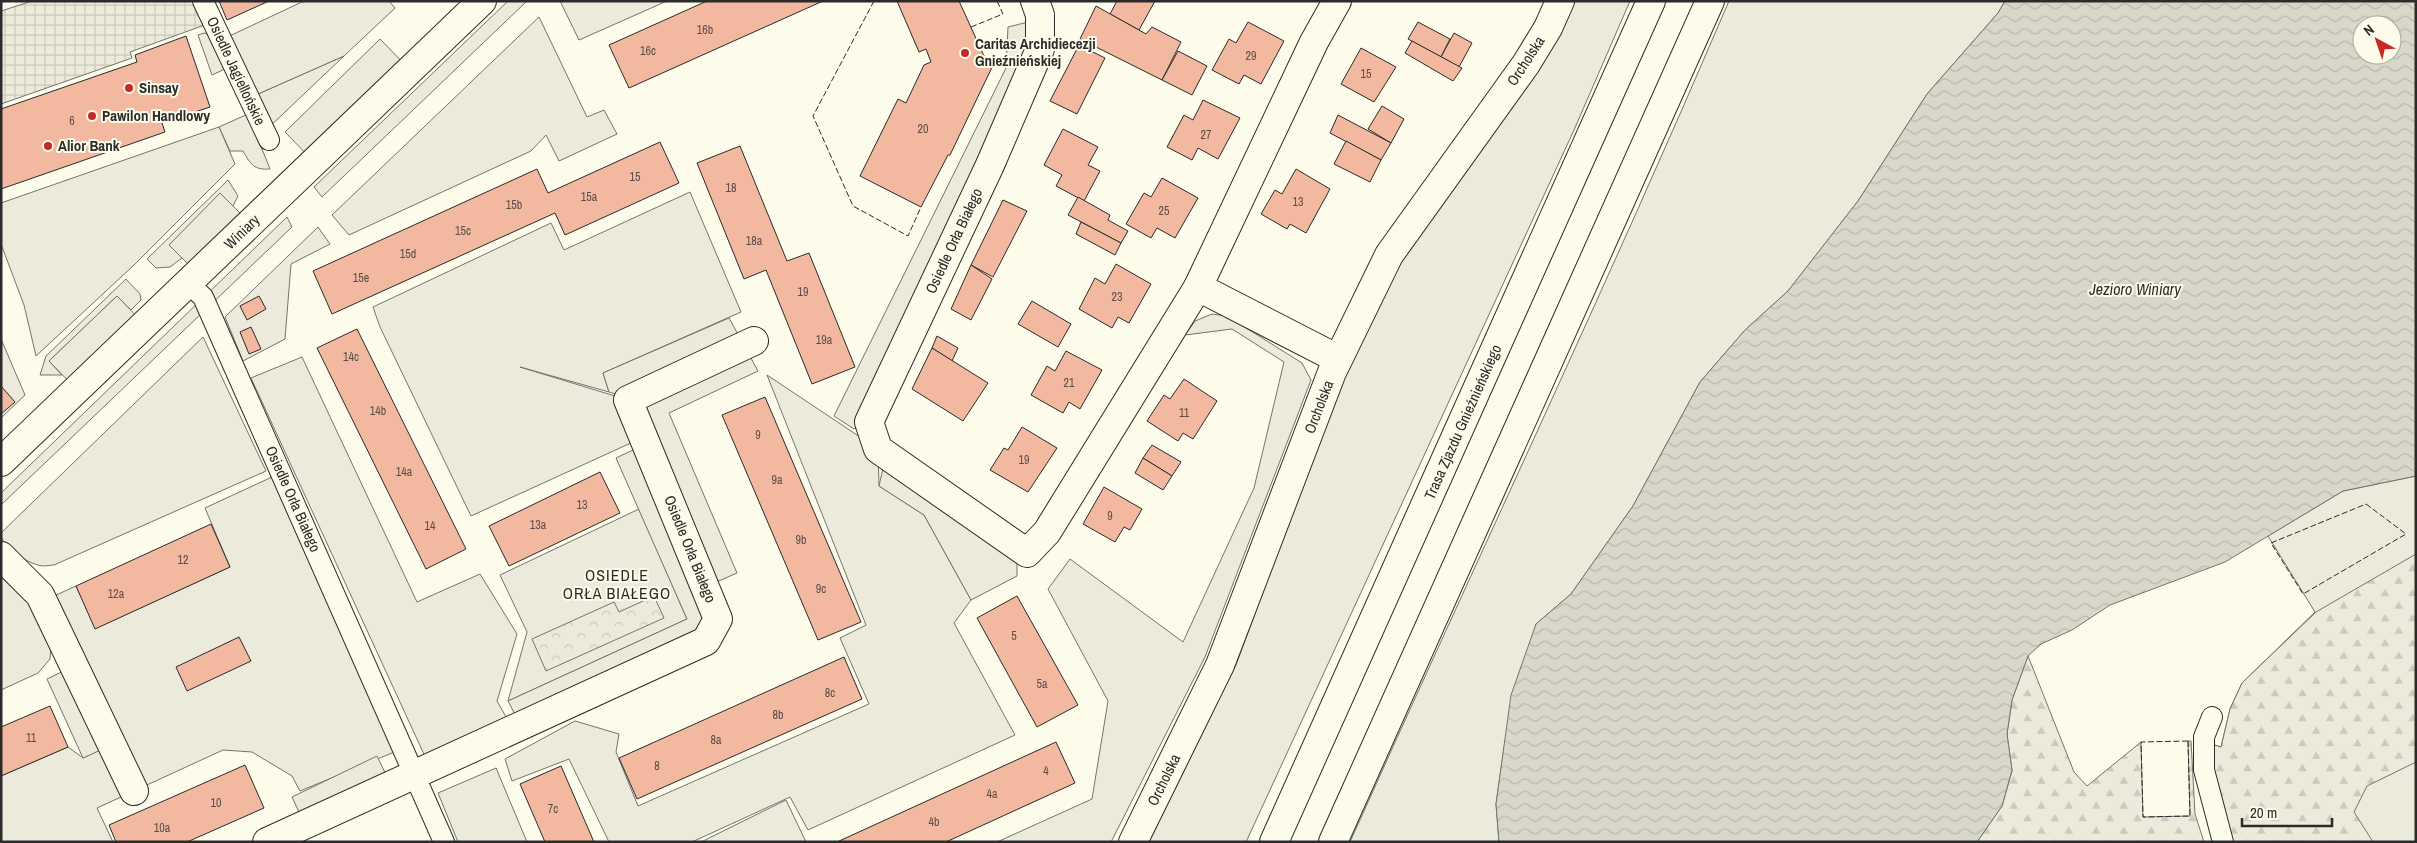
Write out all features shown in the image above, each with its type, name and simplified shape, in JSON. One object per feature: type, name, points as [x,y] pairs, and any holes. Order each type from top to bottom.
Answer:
[{"type":"street","name":"Osiedle Jagiellońskie","points":[[203,1],[269,140]]},
{"type":"street","name":"Osiedle Orła Białego","points":[[1035,1],[1040,15],[1040,49],[990,165],[869,422],[878,449],[1027,554],[1047,532],[1198,287]]},
{"type":"street","points":[[1337,1],[1310,50],[1198,287],[1338,359]]},
{"type":"street","name":"Orcholska","points":[[1133,842],[1220,665],[1338,359],[1389,254],[1526,64],[1548,28],[1560,1]]},
{"type":"street","name":"Trasa Zjazdu Gnieźnieńskiego","points":[[1274,842],[1651,1]]},
{"type":"street","points":[[1333,842],[1710,1]]},
{"type":"street","name":"Winiary","points":[[1,462],[481,2]]},
{"type":"street","name":"Osiedle Orła Białego","points":[[188,283],[203,297],[416,774],[444,842]]},
{"type":"street","name":"Osiedle Orła Białego","points":[[267,842],[706,642],[718,619],[628,400],[754,342]]},
{"type":"street","points":[[1,556],[40,595],[134,791]]},
{"type":"street","points":[[2212,717],[2204,738],[2204,770],[2223,842]]},
{"type":"green space","points":[[508,1],[527,1],[322,197],[314,187]]},
{"type":"green space","points":[[560,1],[667,1],[579,40]]},
{"type":"green space","points":[[1571,1],[1630,1],[1574,130],[1246,842],[1149,842],[1236,665],[1344,374],[1374,307],[1379,308],[1399,262]]},
{"type":"green space","points":[[1729,1],[2005,1],[1998,13],[1927,94],[1858,201],[1788,291],[1745,330],[1700,382],[1633,506],[1571,594],[1536,624],[1505,742],[1496,804],[1499,842],[1350,842],[1589,317]]},
{"type":"green space","points":[[539,17],[587,117],[604,110],[617,134],[559,161],[546,135],[531,151],[349,235],[332,215]]},
{"type":"green space","points":[[204,33],[211,35],[225,69],[212,75],[198,35]]},
{"type":"green space","points":[[344,56],[265,131],[249,98]]},
{"type":"green space","points":[[248,114],[270,169],[260,169],[254,166],[243,151],[230,151],[219,127]]},
{"type":"green space","points":[[228,180],[238,196],[233,206],[221,194],[169,245],[182,258],[170,267],[156,268],[147,259]]},
{"type":"green space","points":[[690,192],[741,312],[603,373],[609,392],[520,367],[628,400],[644,437],[471,516],[380,327],[373,307],[551,223],[564,250]]},
{"type":"green space","points":[[287,217],[292,227],[1,505],[1,493]]},
{"type":"green space","points":[[318,227],[330,244],[291,264],[285,339],[243,361],[225,317]]},
{"type":"green space","points":[[126,279],[140,294],[141,300],[131,310],[117,296],[49,361],[62,375],[40,375],[46,356]]},
{"type":"green space","points":[[1212,314],[1227,316],[1302,363],[1311,380],[1205,657],[1111,842],[997,842],[1092,799],[1108,701],[1048,589],[1070,559],[1183,642],[1254,488],[1284,362],[1232,329],[1185,335],[1195,321]]},
{"type":"green space","points":[[203,337],[266,471],[54,565],[42,566],[15,553],[5,543],[1,533]]},
{"type":"green space","points":[[1,339],[25,395],[1,418]]},
{"type":"green space","points":[[302,357],[417,602],[480,574],[517,634],[497,701],[509,722],[428,763],[251,378]]},
{"type":"green space","points":[[767,375],[878,449],[879,486],[924,515],[971,600],[954,623],[1015,735],[808,830],[790,797],[692,842],[609,842],[569,759],[512,781],[505,759],[575,721],[619,734],[616,752],[638,806],[869,704],[840,638],[866,625]]},
{"type":"green space","points":[[2416,476],[2416,842],[2231,842],[2208,743],[2221,747],[2230,709],[2242,683],[2315,612],[2268,536],[2343,491]]},
{"type":"green space","points":[[272,477],[404,748],[300,791],[292,776],[252,752],[223,750],[97,808],[113,842],[1,842],[1,776],[68,747],[83,758],[112,744],[43,601],[76,586],[96,628],[230,567],[205,508]]},
{"type":"green space","points":[[639,509],[687,619],[508,701],[527,632],[500,575]]},
{"type":"green space","points":[[2416,554],[2416,762],[2367,786],[2354,812],[2373,842],[2231,842],[2208,743],[2221,747],[2230,709],[2242,683],[2316,612]]},
{"type":"green space","points":[[1,572],[31,601],[51,647],[50,659],[38,673],[1,690]]},
{"type":"green space","points":[[654,596],[664,618],[546,671],[532,639],[614,602],[619,612]]},
{"type":"green space","points":[[2028,656],[2074,772],[2087,786],[2141,742],[2143,817],[2190,816],[2188,741],[2191,741],[2195,814],[2204,842],[1977,842],[2002,806],[2012,771],[2007,734],[2012,700]]},
{"type":"green space","points":[[496,768],[527,842],[458,842],[438,793]]},
{"type":"shaded area","points":[[32,1],[203,1],[213,22],[130,52],[132,58],[1,104],[1,11]]},
{"type":"shaded area","points":[[304,1],[389,1],[395,8],[344,56],[249,98],[221,40]]},
{"type":"shaded area","points":[[1040,19],[869,422],[854,429],[834,416],[1006,68],[1008,27]]},
{"type":"shaded area","points":[[380,39],[410,70],[314,162],[285,132]]},
{"type":"shaded area","points":[[219,127],[235,164],[133,266],[36,356],[24,305],[1,244],[1,203]]},
{"type":"shaded area","points":[[220,193],[250,223],[198,274],[169,245]]},
{"type":"shaded area","points":[[117,296],[145,325],[77,390],[49,361]]},
{"type":"shaded area","points":[[729,318],[758,371],[669,413],[737,573],[705,587],[718,619],[521,726],[508,701],[687,619],[616,458],[646,444],[622,396],[609,392],[603,373]]},
{"type":"shaded area","points":[[886,455],[1017,547],[1017,576],[971,600],[924,515],[879,486]]},
{"type":"shaded area","points":[[74,666],[112,745],[83,758],[47,679]]},
{"type":"shaded area","points":[[377,756],[391,785],[305,825],[292,797]]},
{"type":"shaded area","points":[[786,800],[806,842],[701,842]]},
{"type":"water","name":"Jezioro Winiary","points":[[2005,1],[2416,1],[2416,476],[2343,491],[2225,562],[2110,605],[2072,630],[2041,644],[2028,656],[2012,700],[2007,734],[2012,770],[2002,806],[1977,842],[1499,842],[1496,804],[1511,695],[1536,624],[1571,594],[1633,506],[1700,382],[1745,330],[1788,291],[1858,201],[1927,94],[1998,13]]},
{"type":"building","points":[[219,1],[269,1],[227,20]]},
{"type":"building","points":[[707,1],[823,1],[629,88],[609,45]]},
{"type":"building","points":[[897,1],[959,1],[984,56],[995,61],[950,155],[948,155],[921,207],[860,176],[898,99],[906,103],[924,65],[931,62],[926,49],[919,52]]},
{"type":"building","points":[[1117,1],[1155,1],[1139,30],[1110,14]]},
{"type":"building","points":[[1096,6],[1146,34],[1152,27],[1181,42],[1162,80],[1080,39]]},
{"type":"building","points":[[1248,22],[1284,41],[1261,84],[1244,75],[1239,84],[1212,70],[1229,39],[1236,43]]},
{"type":"building","points":[[1418,22],[1450,39],[1441,57],[1408,39]]},
{"type":"building","points":[[1454,33],[1472,43],[1459,67],[1441,57]]},
{"type":"building","name":"Pawilon Handlowy","points":[[186,36],[210,107],[162,123],[165,132],[1,189],[1,109],[137,62],[135,55]]},
{"type":"building","points":[[1412,41],[1462,68],[1453,81],[1405,53]]},
{"type":"building","points":[[1079,45],[1105,58],[1077,114],[1050,101]]},
{"type":"building","points":[[1361,48],[1396,67],[1374,102],[1341,84]]},
{"type":"building","points":[[1178,51],[1207,66],[1192,95],[1162,80]]},
{"type":"building","points":[[1203,100],[1240,118],[1218,159],[1198,148],[1192,160],[1167,147],[1184,115],[1193,120]]},
{"type":"building","points":[[1382,106],[1404,119],[1391,143],[1368,129]]},
{"type":"building","points":[[1338,115],[1391,143],[1381,160],[1330,133]]},
{"type":"building","points":[[1063,129],[1098,147],[1088,165],[1100,171],[1084,201],[1056,186],[1062,175],[1044,165]]},
{"type":"building","points":[[1346,141],[1381,160],[1370,182],[1334,164]]},
{"type":"building","points":[[660,142],[679,183],[565,235],[555,213],[332,314],[313,271],[537,169],[548,193]]},
{"type":"building","points":[[740,146],[787,261],[809,253],[855,367],[812,384],[766,270],[744,279],[697,163]]},
{"type":"building","points":[[1296,169],[1330,189],[1306,233],[1290,224],[1287,229],[1261,214],[1275,190],[1282,194]]},
{"type":"building","points":[[1162,178],[1198,198],[1175,238],[1157,228],[1151,238],[1126,224],[1144,193],[1151,197]]},
{"type":"building","points":[[1078,197],[1110,215],[1108,220],[1128,231],[1121,243],[1068,215]]},
{"type":"building","points":[[1003,200],[1027,211],[993,277],[971,265]]},
{"type":"building","points":[[1081,222],[1121,243],[1115,255],[1076,234]]},
{"type":"building","points":[[1116,264],[1151,284],[1129,323],[1118,317],[1112,328],[1079,309],[1095,278],[1105,284]]},
{"type":"building","points":[[971,265],[992,279],[971,320],[951,309]]},
{"type":"building","points":[[259,296],[266,309],[247,320],[240,306]]},
{"type":"building","points":[[1032,301],[1071,324],[1058,347],[1018,324]]},
{"type":"building","points":[[251,327],[261,349],[249,354],[240,332]]},
{"type":"building","points":[[357,329],[466,549],[426,569],[317,348]]},
{"type":"building","points":[[937,336],[958,348],[952,361],[932,348]]},
{"type":"building","points":[[932,348],[988,383],[963,421],[912,389]]},
{"type":"building","points":[[1066,351],[1102,370],[1080,409],[1069,402],[1063,413],[1031,395],[1047,366],[1055,371]]},
{"type":"building","points":[[1184,379],[1217,401],[1193,439],[1183,433],[1178,441],[1147,421],[1164,395],[1170,399]]},
{"type":"building","points":[[1,386],[15,402],[1,414]]},
{"type":"building","points":[[765,397],[861,622],[818,640],[722,415]]},
{"type":"building","points":[[1022,427],[1057,448],[1028,492],[990,470],[1004,448],[1008,450]]},
{"type":"building","points":[[1152,445],[1181,462],[1172,476],[1143,458]]},
{"type":"building","points":[[1143,458],[1172,476],[1163,490],[1135,473]]},
{"type":"building","points":[[600,472],[620,513],[509,566],[489,526]]},
{"type":"building","points":[[1104,487],[1142,509],[1130,530],[1124,527],[1115,542],[1083,524]]},
{"type":"building","points":[[211,524],[230,567],[95,629],[76,586]]},
{"type":"building","points":[[1017,596],[1078,705],[1037,727],[977,618]]},
{"type":"building","points":[[239,637],[251,661],[187,691],[176,667]]},
{"type":"building","points":[[844,657],[862,699],[637,799],[619,758]]},
{"type":"building","points":[[50,706],[68,747],[1,776],[1,727]]},
{"type":"building","points":[[1056,742],[1075,783],[946,842],[837,842]]},
{"type":"building","points":[[245,765],[264,808],[187,842],[116,842],[109,825]]},
{"type":"building","points":[[561,766],[594,842],[545,842],[520,784]]},
{"type":"fence","points":[[874,1],[813,116],[853,206],[908,236],[921,207]]},
{"type":"fence","points":[[971,27],[1003,14],[997,1]]},
{"type":"fence","points":[[2366,504],[2406,534],[2303,594],[2271,543],[2366,504]]},
{"type":"fence","points":[[2188,741],[2190,816],[2143,817],[2141,742],[2188,741]]},
{"type":"place","name":"Caritas Archidiecezji Gnieźnieńskiej","points":[[965,53]]},
{"type":"place","name":"Sinsay","points":[[129,88]]},
{"type":"place","name":"Pawilon Handlowy","points":[[92,116]]},
{"type":"place","name":"Alior Bank","points":[[48,146]]},
{"type":"district","name":"OSIEDLE ORŁA BIAŁEGO","points":[[617,584]]}]
